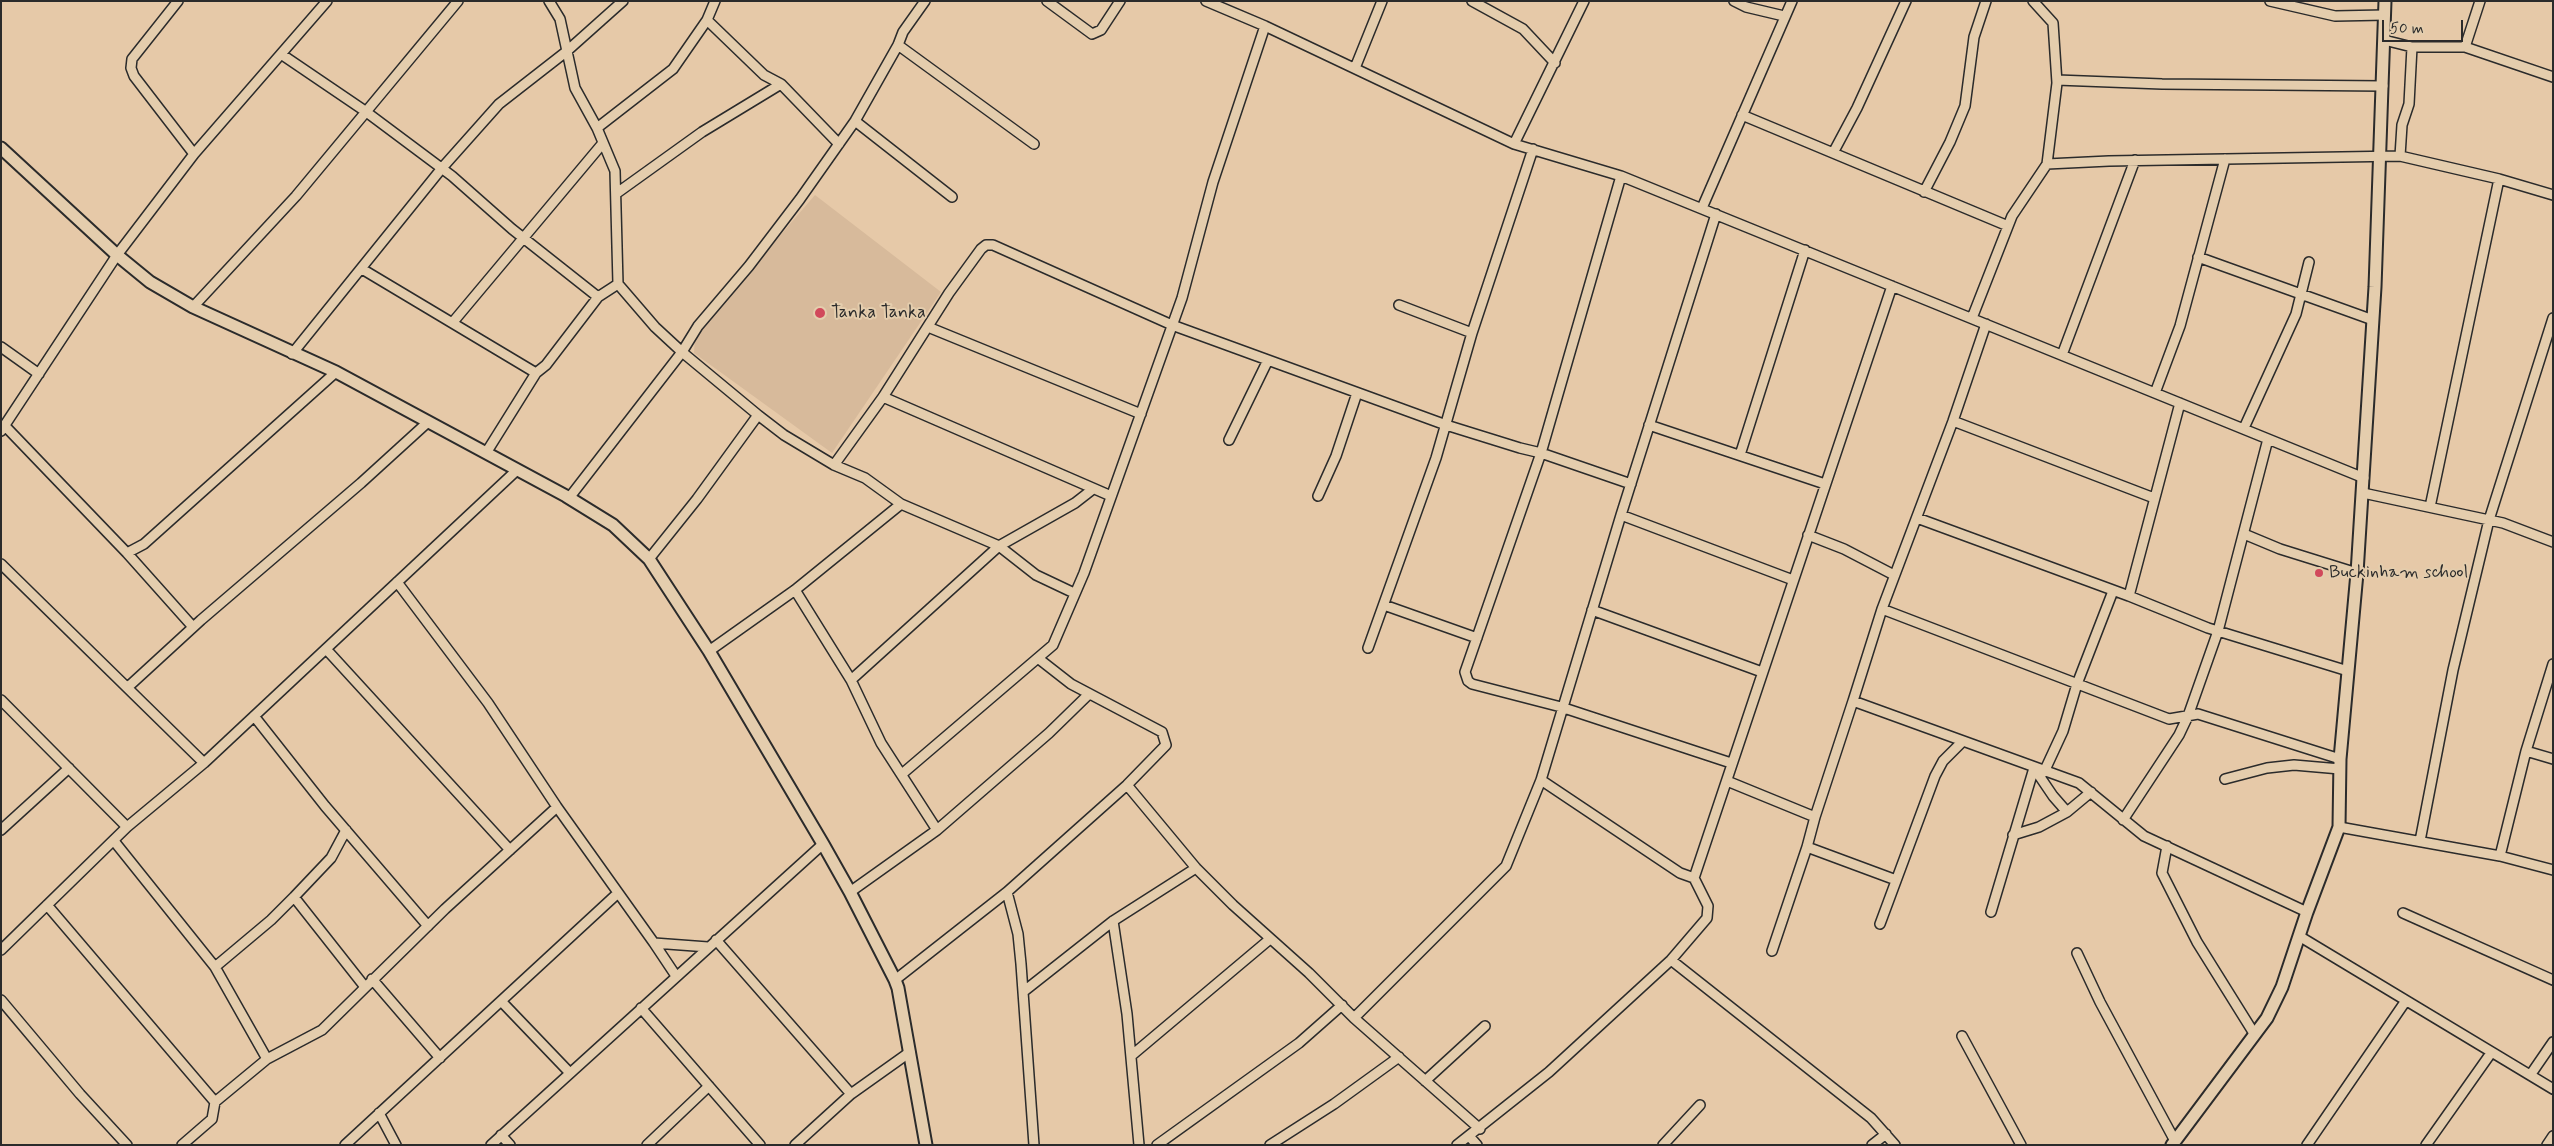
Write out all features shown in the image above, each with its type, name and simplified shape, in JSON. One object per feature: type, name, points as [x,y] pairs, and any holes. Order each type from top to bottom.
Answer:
[{"type":"street","points":[[178,1],[132,59],[131,68],[134,76],[194,154]]},
{"type":"street","points":[[193,627],[128,553],[3,429],[117,255],[194,154],[327,1]]},
{"type":"street","points":[[193,307],[296,196],[458,1]]},
{"type":"street","points":[[549,1],[560,19],[575,88],[597,128],[615,171],[618,284],[655,327],[682,352],[784,434],[834,465],[865,478],[901,504],[999,546],[1036,575],[1074,593]]},
{"type":"street","points":[[292,354],[442,168],[499,104],[567,52],[623,1]]},
{"type":"street","points":[[597,128],[673,69],[707,20],[715,1]]},
{"type":"street","points":[[569,498],[682,352],[698,326],[754,259],[839,144],[855,121],[898,45],[903,32],[925,1]]},
{"type":"street","points":[[1048,1],[1092,34],[1101,30],[1120,1]]},
{"type":"street","points":[[1206,1],[1265,26],[1514,144],[1621,176],[2364,478]]},
{"type":"street","points":[[1354,68],[1382,1]]},
{"type":"street","points":[[1472,1],[1486,5],[1523,29],[1555,63]]},
{"type":"street","points":[[1514,144],[1584,1]]},
{"type":"street","points":[[1734,1],[1746,7],[1784,16]]},
{"type":"street","points":[[1702,208],[1792,1]]},
{"type":"street","points":[[1832,153],[1857,108],[1906,1]]},
{"type":"street","points":[[1924,192],[1950,142],[1965,106],[1974,37],[1986,1]]},
{"type":"street","points":[[1972,318],[2012,216],[2047,164],[2057,80],[2053,23],[2033,1]]},
{"type":"street","points":[[2270,1],[2335,16],[2385,15]]},
{"type":"street","points":[[2077,953],[2100,1002],[2173,1143],[2268,1018],[2282,987],[2306,912],[2339,827],[2340,764],[2363,493],[2373,320],[2381,156],[2385,1]]},
{"type":"street","points":[[2465,47],[2480,1]]},
{"type":"street","points":[[707,20],[764,75],[781,84],[839,144]]},
{"type":"street","points":[[902,774],[1053,645],[1084,573],[1192,270],[1216,174],[1265,26]]},
{"type":"street","points":[[2384,40],[2412,47],[2465,47],[2553,77]]},
{"type":"street","points":[[898,45],[1034,144]]},
{"type":"street","points":[[2400,156],[2402,125],[2409,104],[2412,47]]},
{"type":"street","points":[[282,54],[365,111],[442,168],[524,238],[598,296]]},
{"type":"street","points":[[2057,80],[2162,84],[2383,86]]},
{"type":"street","points":[[617,193],[702,132],[781,84]]},
{"type":"street","points":[[1742,116],[2008,226]]},
{"type":"street","points":[[855,121],[952,197]]},
{"type":"street","points":[[453,322],[603,143]]},
{"type":"street","points":[[1,148],[117,255],[150,282],[193,307],[292,354],[336,372],[569,498],[613,525],[649,559],[709,651],[823,844],[895,980],[926,1145]]},
{"type":"street","points":[[1368,648],[1446,425],[1472,333],[1533,149]]},
{"type":"street","points":[[2047,164],[2135,160],[2400,156],[2499,179],[2553,196]]},
{"type":"street","points":[[2155,393],[2180,326],[2225,159]]},
{"type":"street","points":[[2062,355],[2135,160]]},
{"type":"street","points":[[1621,176],[1541,453],[1465,672],[1468,681],[1529,700],[1561,707],[1731,763]]},
{"type":"street","points":[[2430,507],[2499,179]]},
{"type":"street","points":[[1354,1018],[1506,866],[1541,780],[1561,707],[1716,214]]},
{"type":"street","points":[[834,465],[883,397],[949,293],[986,245],[993,245],[1172,325],[1446,425],[1541,453],[1631,484]]},
{"type":"street","points":[[1740,455],[1805,250]]},
{"type":"street","points":[[2198,257],[2301,296],[2373,320]]},
{"type":"street","points":[[2244,428],[2296,314],[2309,262]]},
{"type":"street","points":[[362,269],[536,373]]},
{"type":"street","points":[[486,453],[536,373],[546,365],[598,296],[618,284]]},
{"type":"street","points":[[1694,878],[1892,286]]},
{"type":"street","points":[[1399,305],[1472,333]]},
{"type":"street","points":[[2420,841],[2453,670],[2489,520],[2553,318]]},
{"type":"street","points":[[1772,951],[1882,609],[1953,420],[1986,324]]},
{"type":"street","points":[[928,327],[1141,414]]},
{"type":"street","points":[[1,347],[38,374]]},
{"type":"street","points":[[1229,440],[1268,360]]},
{"type":"street","points":[[128,553],[144,544],[336,372]]},
{"type":"street","points":[[1318,496],[1336,456],[1357,393]]},
{"type":"street","points":[[883,397],[1111,496]]},
{"type":"street","points":[[2129,596],[2180,403]]},
{"type":"street","points":[[649,559],[697,499],[758,415]]},
{"type":"street","points":[[1953,420],[2154,498]]},
{"type":"street","points":[[128,687],[193,627],[347,495],[428,422]]},
{"type":"street","points":[[1650,425],[1825,484]]},
{"type":"street","points":[[2123,820],[2179,735],[2188,716],[2218,631],[2268,439]]},
{"type":"street","points":[[1,950],[127,828],[204,762],[517,470]]},
{"type":"street","points":[[850,680],[999,546],[1075,503],[1093,489]]},
{"type":"street","points":[[2363,493],[2489,520],[2553,542]]},
{"type":"street","points":[[709,651],[795,590],[901,504]]},
{"type":"street","points":[[1621,515],[1793,580]]},
{"type":"street","points":[[1917,518],[2218,631],[2348,670]]},
{"type":"street","points":[[2244,534],[2357,573]]},
{"type":"street","points":[[1808,535],[1844,549],[1894,575]]},
{"type":"street","points":[[1,564],[204,762]]},
{"type":"street","points":[[397,582],[488,703],[557,807],[676,976]]},
{"type":"street","points":[[795,590],[850,680],[881,743],[937,830]]},
{"type":"street","points":[[2044,772],[2062,731],[2077,684],[2113,591]]},
{"type":"street","points":[[1384,605],[1477,638]]},
{"type":"street","points":[[1882,609],[2169,719],[2198,714],[2340,764]]},
{"type":"street","points":[[1592,610],[1762,672]]},
{"type":"street","points":[[326,648],[510,850]]},
{"type":"street","points":[[895,980],[1007,892],[1128,785],[1166,745],[1162,732],[1071,684],[1038,659]]},
{"type":"street","points":[[2500,856],[2526,751],[2553,664]]},
{"type":"street","points":[[850,892],[937,830],[1049,733],[1089,694]]},
{"type":"street","points":[[1,700],[127,828]]},
{"type":"street","points":[[1853,701],[2044,772],[2079,783],[2144,836],[2306,912]]},
{"type":"street","points":[[254,716],[346,830],[428,926]]},
{"type":"street","points":[[1880,924],[1935,776],[1943,761],[1962,742]]},
{"type":"street","points":[[2526,751],[2553,759]]},
{"type":"street","points":[[2225,779],[2267,768],[2294,765],[2340,764]]},
{"type":"street","points":[[1,830],[69,768]]},
{"type":"street","points":[[2034,768],[2067,812]]},
{"type":"street","points":[[1991,912],[2034,768]]},
{"type":"street","points":[[1457,1145],[1480,1129],[1549,1072],[1671,960],[1707,918],[1708,906],[1694,878],[1680,873],[1541,780]]},
{"type":"street","points":[[1727,781],[1815,817]]},
{"type":"street","points":[[1128,785],[1196,868],[1270,939],[1309,972],[1354,1018],[1480,1129]]},
{"type":"street","points":[[2013,835],[2039,827],[2067,812],[2091,792]]},
{"type":"street","points":[[182,1145],[212,1119],[215,1102],[267,1059],[322,1030],[372,979],[557,807]]},
{"type":"street","points":[[2339,827],[2500,856],[2553,870]]},
{"type":"street","points":[[215,967],[271,920],[294,897],[331,858],[346,830]]},
{"type":"street","points":[[114,841],[215,967],[267,1059]]},
{"type":"street","points":[[492,1145],[823,844]]},
{"type":"street","points":[[2167,846],[2162,873],[2197,942],[2256,1035]]},
{"type":"street","points":[[1807,847],[1896,880]]},
{"type":"street","points":[[1023,992],[1112,921],[1196,868]]},
{"type":"street","points":[[1007,892],[1018,934],[1034,1145]]},
{"type":"street","points":[[345,1145],[618,893]]},
{"type":"street","points":[[294,897],[365,987]]},
{"type":"street","points":[[47,906],[215,1102]]},
{"type":"street","points":[[2403,913],[2553,980]]},
{"type":"street","points":[[1112,921],[1127,1014],[1139,1145]]},
{"type":"street","points":[[2299,936],[2491,1054],[2531,1074],[2553,1088]]},
{"type":"street","points":[[1130,1056],[1270,939]]},
{"type":"street","points":[[716,940],[851,1094]]},
{"type":"street","points":[[654,943],[708,947]]},
{"type":"street","points":[[1671,960],[1871,1118],[1895,1145]]},
{"type":"street","points":[[372,979],[440,1058]]},
{"type":"street","points":[[1,1000],[80,1094],[127,1145]]},
{"type":"street","points":[[501,1001],[570,1073]]},
{"type":"street","points":[[2307,1145],[2405,1002]]},
{"type":"street","points":[[1157,1145],[1299,1044],[1342,1005]]},
{"type":"street","points":[[642,1008],[760,1145]]},
{"type":"street","points":[[1425,1081],[1485,1026]]},
{"type":"street","points":[[1962,1036],[2021,1145]]},
{"type":"street","points":[[2531,1074],[2553,1042]]},
{"type":"street","points":[[795,1145],[851,1094],[910,1052]]},
{"type":"street","points":[[2426,1145],[2491,1054]]},
{"type":"street","points":[[1270,1145],[1334,1104],[1398,1057]]},
{"type":"street","points":[[647,1145],[709,1086]]},
{"type":"street","points":[[1663,1145],[1700,1105]]},
{"type":"street","points":[[379,1114],[396,1145]]},
{"type":"street","points":[[1872,1145],[1886,1134]]},
{"type":"street","points":[[502,1136],[510,1145]]},
{"type":"street","points":[[1469,1136],[1478,1145]]},
{"type":"street","points":[[2547,1145],[2553,1136]]},
{"type":"shaded area","name":"Tanka Tanka","points":[[815,195],[941,292],[832,453],[694,353],[695,334]]},
{"type":"place","name":"Tanka Tanka","points":[[820,313]]},
{"type":"place","name":"Buckinham school","points":[[2319,573]]}]
